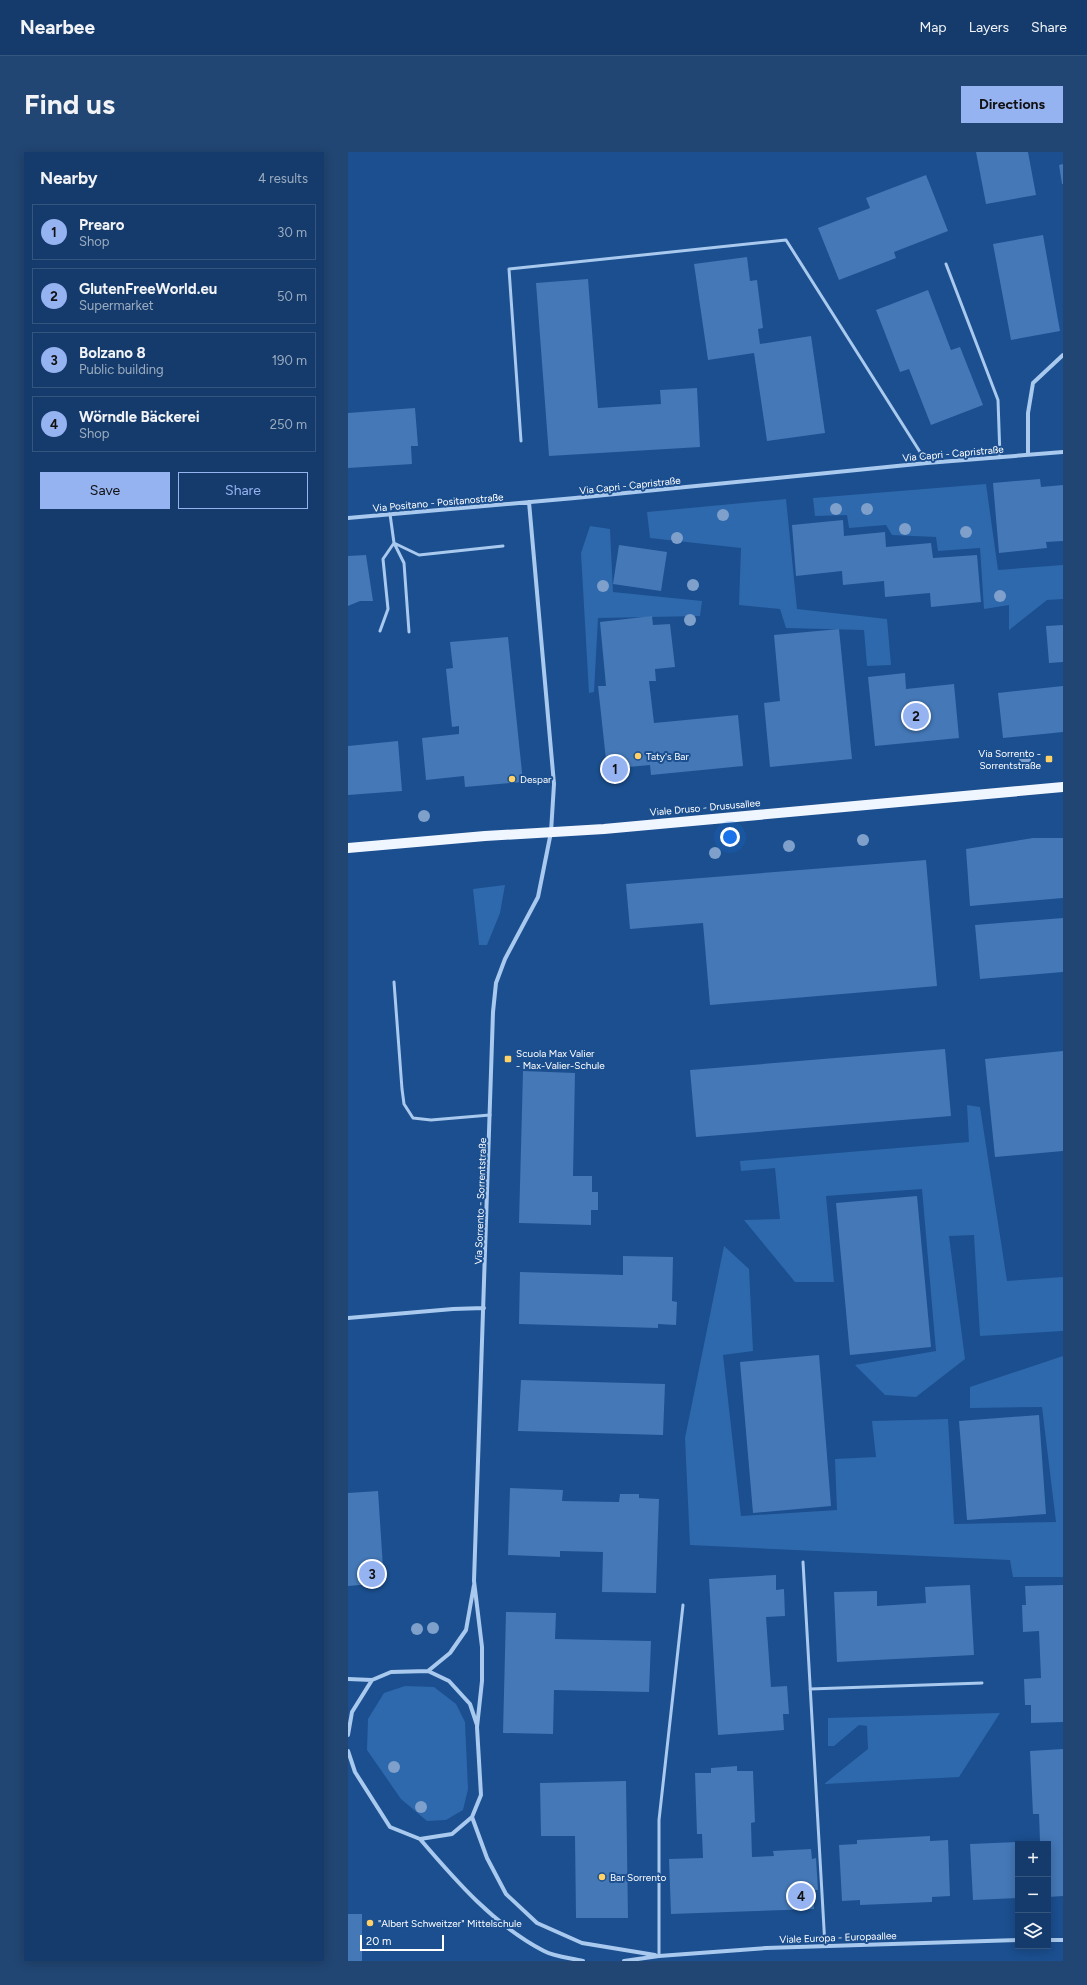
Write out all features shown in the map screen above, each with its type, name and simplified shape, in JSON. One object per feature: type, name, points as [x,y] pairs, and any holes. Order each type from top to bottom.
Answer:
[{"type":"main road","name":"Viale Druso - Drususallee","points":[[348,848],[550,832],[1063,787]]},
{"type":"street","points":[[1028,455],[1028,413],[1033,383],[1063,355]]},
{"type":"street","name":"Via Capri - Capristraße","points":[[529,502],[927,463],[1063,452]]},
{"type":"street","points":[[529,502],[554,784],[550,832]]},
{"type":"street","name":"Via Positano - Positanostraße","points":[[348,518],[529,502]]},
{"type":"street","name":"Via Sorrento - Sorrentstraße","points":[[477,1727],[470,1704],[449,1681],[428,1671],[450,1653],[466,1630],[474,1581],[493,1012],[496,983],[505,959],[538,897],[550,832]]},
{"type":"street","points":[[348,1318],[453,1308],[484,1308]]},
{"type":"street","name":"Via Sorrento - Sorrentstraße","points":[[472,1817],[481,1795],[477,1727],[482,1681],[482,1647],[474,1581]]},
{"type":"street","points":[[348,1679],[372,1680],[391,1672],[428,1671]]},
{"type":"street","points":[[348,1735],[352,1712],[372,1680]]},
{"type":"street","points":[[348,1751],[356,1772],[390,1827],[420,1839],[479,1903],[514,1932],[545,1952],[583,1961]]},
{"type":"street","points":[[420,1839],[452,1834],[472,1817]]},
{"type":"street","name":"Viale Europa - Europaallee","points":[[472,1817],[487,1858],[506,1894],[537,1923],[582,1943],[659,1956]]},
{"type":"street","name":"Viale Europa - Europaallee","points":[[624,1961],[659,1956],[766,1948],[1015,1940]]},
{"type":"street","points":[[1051,1940],[1063,1940]]},
{"type":"lane","points":[[521,441],[509,269],[786,240],[927,463]]},
{"type":"lane","points":[[946,264],[998,400],[1000,458]]},
{"type":"lane","points":[[390,514],[394,543],[404,563],[409,632]]},
{"type":"lane","points":[[394,543],[419,555],[503,546]]},
{"type":"lane","points":[[380,631],[388,608],[383,559],[394,543]]},
{"type":"lane","points":[[394,982],[402,1089],[407,1112],[413,1118],[420,1120],[490,1115]]},
{"type":"lane","points":[[803,1562],[825,1946]]},
{"type":"lane","points":[[659,1956],[659,1820],[683,1605]]},
{"type":"lane","points":[[810,1690],[982,1683]]},
{"type":"shaded area","points":[[986,484],[998,570],[1063,565],[1063,599],[1047,600],[1009,630],[1009,605],[984,609],[980,548],[938,551],[936,537],[892,535],[886,525],[849,528],[847,515],[815,516],[813,498]]},
{"type":"shaded area","points":[[786,499],[797,609],[887,619],[891,665],[867,666],[864,630],[786,628],[780,609],[739,605],[741,548],[650,538],[647,512]]},
{"type":"shaded area","points":[[590,526],[610,529],[613,592],[702,601],[700,616],[598,618],[594,692],[589,693],[581,553]]},
{"type":"shaded area","points":[[505,885],[500,913],[487,945],[479,945],[473,889]]},
{"type":"shaded area","points":[[967,1105],[980,1107],[1007,1281],[1063,1277],[1063,1331],[980,1336],[974,1235],[949,1236],[965,1359],[916,1397],[885,1395],[855,1365],[936,1351],[922,1189],[826,1196],[834,1282],[795,1282],[744,1220],[780,1219],[775,1168],[741,1171],[740,1161],[969,1142]]},
{"type":"shaded area","points":[[724,1246],[749,1269],[753,1351],[723,1355],[741,1516],[837,1510],[835,1459],[876,1457],[872,1421],[948,1419],[954,1524],[1056,1522],[1042,1407],[970,1408],[970,1387],[1063,1356],[1063,1577],[1013,1577],[1010,1560],[690,1545],[685,1438]]},
{"type":"shaded area","points":[[405,1686],[434,1687],[456,1704],[465,1722],[468,1789],[463,1810],[446,1820],[427,1821],[401,1799],[367,1750],[368,1719],[384,1693]]},
{"type":"shaded area","points":[[1000,1713],[959,1777],[824,1784],[868,1749],[867,1726],[859,1725],[834,1746],[828,1746],[828,1718]]},
{"type":"building","points":[[976,152],[1028,152],[1036,195],[986,204]]},
{"type":"building","points":[[1063,164],[1063,184],[1062,184],[1059,165]]},
{"type":"building","points":[[926,175],[948,231],[894,252],[896,258],[839,280],[818,228],[870,208],[866,198]]},
{"type":"building","points":[[1043,235],[1060,331],[1011,340],[993,244]]},
{"type":"building","points":[[747,257],[750,281],[757,280],[763,328],[758,329],[760,344],[811,336],[825,433],[767,441],[754,353],[708,360],[694,264]]},
{"type":"building","points":[[588,279],[598,408],[661,404],[660,390],[697,388],[700,447],[549,456],[536,283]]},
{"type":"building","points":[[928,290],[951,350],[960,347],[983,405],[931,425],[909,369],[900,372],[876,310]]},
{"type":"building","points":[[415,408],[418,446],[411,446],[412,464],[348,468],[348,413]]},
{"type":"building","points":[[1040,479],[1041,487],[1063,485],[1063,541],[1046,542],[1047,548],[999,553],[993,483]]},
{"type":"building","points":[[843,520],[844,536],[885,532],[886,547],[931,543],[933,558],[977,555],[981,602],[931,607],[930,593],[885,597],[884,581],[843,585],[842,571],[796,576],[792,525]]},
{"type":"building","points":[[619,545],[667,552],[661,591],[613,584]]},
{"type":"building","points":[[366,555],[373,601],[360,601],[348,606],[348,556]]},
{"type":"building","points":[[652,616],[653,625],[670,624],[675,667],[655,669],[656,681],[649,681],[654,723],[738,715],[743,766],[651,775],[650,765],[607,769],[598,686],[606,686],[600,622]]},
{"type":"building","points":[[1063,625],[1063,662],[1049,663],[1046,626]]},
{"type":"building","points":[[839,629],[852,759],[770,767],[764,703],[780,701],[774,635]]},
{"type":"building","points":[[508,637],[523,782],[465,787],[464,776],[426,780],[422,738],[459,734],[459,726],[452,727],[446,669],[453,668],[450,642]]},
{"type":"building","points":[[905,673],[906,689],[954,684],[959,738],[875,746],[868,677]]},
{"type":"building","points":[[1063,686],[1063,732],[1003,738],[998,693]]},
{"type":"building","points":[[398,741],[402,791],[348,795],[348,746]]},
{"type":"building","points":[[1033,838],[1063,838],[1063,898],[970,906],[966,849]]},
{"type":"building","points":[[926,860],[937,986],[710,1005],[703,923],[630,929],[626,884]]},
{"type":"building","points":[[1063,918],[1063,972],[980,979],[975,925]]},
{"type":"building","points":[[945,1049],[951,1116],[696,1137],[690,1070]]},
{"type":"building","points":[[1063,1051],[1063,1151],[995,1157],[985,1059]]},
{"type":"building","points":[[523,1071],[575,1073],[573,1176],[592,1176],[592,1192],[598,1192],[598,1210],[591,1210],[591,1225],[519,1223]]},
{"type":"building","points":[[917,1196],[931,1347],[850,1355],[836,1203]]},
{"type":"building","points":[[623,1256],[673,1257],[672,1301],[677,1302],[676,1325],[658,1324],[658,1328],[519,1324],[520,1272],[623,1275]]},
{"type":"building","points":[[819,1355],[831,1506],[753,1513],[740,1362]]},
{"type":"building","points":[[521,1380],[665,1384],[663,1435],[518,1431]]},
{"type":"building","points":[[1039,1415],[1046,1514],[967,1520],[959,1421]]},
{"type":"building","points":[[510,1488],[563,1490],[562,1501],[619,1502],[620,1494],[639,1494],[639,1498],[659,1499],[656,1593],[602,1592],[603,1552],[560,1551],[560,1557],[508,1555]]},
{"type":"building","points":[[378,1491],[384,1583],[348,1586],[348,1493]]},
{"type":"building","points":[[776,1575],[776,1590],[784,1589],[785,1616],[766,1617],[771,1687],[787,1686],[789,1714],[783,1714],[784,1730],[718,1735],[709,1579]]},
{"type":"building","points":[[970,1585],[974,1655],[837,1662],[834,1592],[877,1591],[877,1606],[926,1603],[925,1587]]},
{"type":"building","points":[[1063,1585],[1063,1722],[1031,1723],[1031,1705],[1025,1705],[1024,1679],[1041,1678],[1039,1631],[1023,1632],[1022,1605],[1026,1605],[1025,1586]]},
{"type":"building","points":[[506,1612],[556,1613],[555,1639],[651,1641],[649,1692],[554,1690],[553,1734],[503,1733]]},
{"type":"building","points":[[1063,1749],[1063,1896],[1051,1897],[1051,1841],[1040,1841],[1039,1814],[1033,1814],[1030,1751]]},
{"type":"building","points":[[737,1766],[737,1771],[753,1771],[755,1822],[751,1823],[752,1857],[774,1856],[773,1851],[811,1849],[812,1859],[816,1858],[818,1890],[813,1890],[814,1909],[671,1914],[669,1859],[703,1858],[702,1834],[697,1834],[695,1773],[711,1773],[711,1768]]},
{"type":"building","name":"Bar Sorrento","points":[[626,1781],[628,1918],[576,1918],[575,1836],[541,1836],[540,1783]]},
{"type":"building","points":[[930,1836],[930,1841],[948,1840],[950,1896],[932,1897],[932,1902],[860,1905],[860,1900],[842,1901],[839,1845],[857,1844],[857,1840]]},
{"type":"building","points":[[1015,1842],[1015,1898],[973,1900],[970,1844]]},
{"type":"building","points":[[348,1914],[362,1914],[362,1961],[348,1961]]},
{"type":"place","name":"GlutenFreeWorld.eu","points":[[916,716]]},
{"type":"place","name":"Taty's Bar","points":[[638,756]]},
{"type":"place","name":"Via Sorrento - Sorrentstraße","points":[[1049,759]]},
{"type":"place","name":"Prearo","points":[[615,769]]},
{"type":"place","name":"Despar","points":[[512,779]]},
{"type":"place","name":"Scuola Max Valier - Max-Valier-Schule","points":[[508,1059]]},
{"type":"place","name":"Bolzano 8","points":[[372,1574]]},
{"type":"place","name":"Bar Sorrento","points":[[602,1877]]},
{"type":"place","name":"Wörndle Bäckerei","points":[[801,1896]]},
{"type":"place","name":"\"Albert Schweitzer\" Mittelschule","points":[[370,1923]]}]
